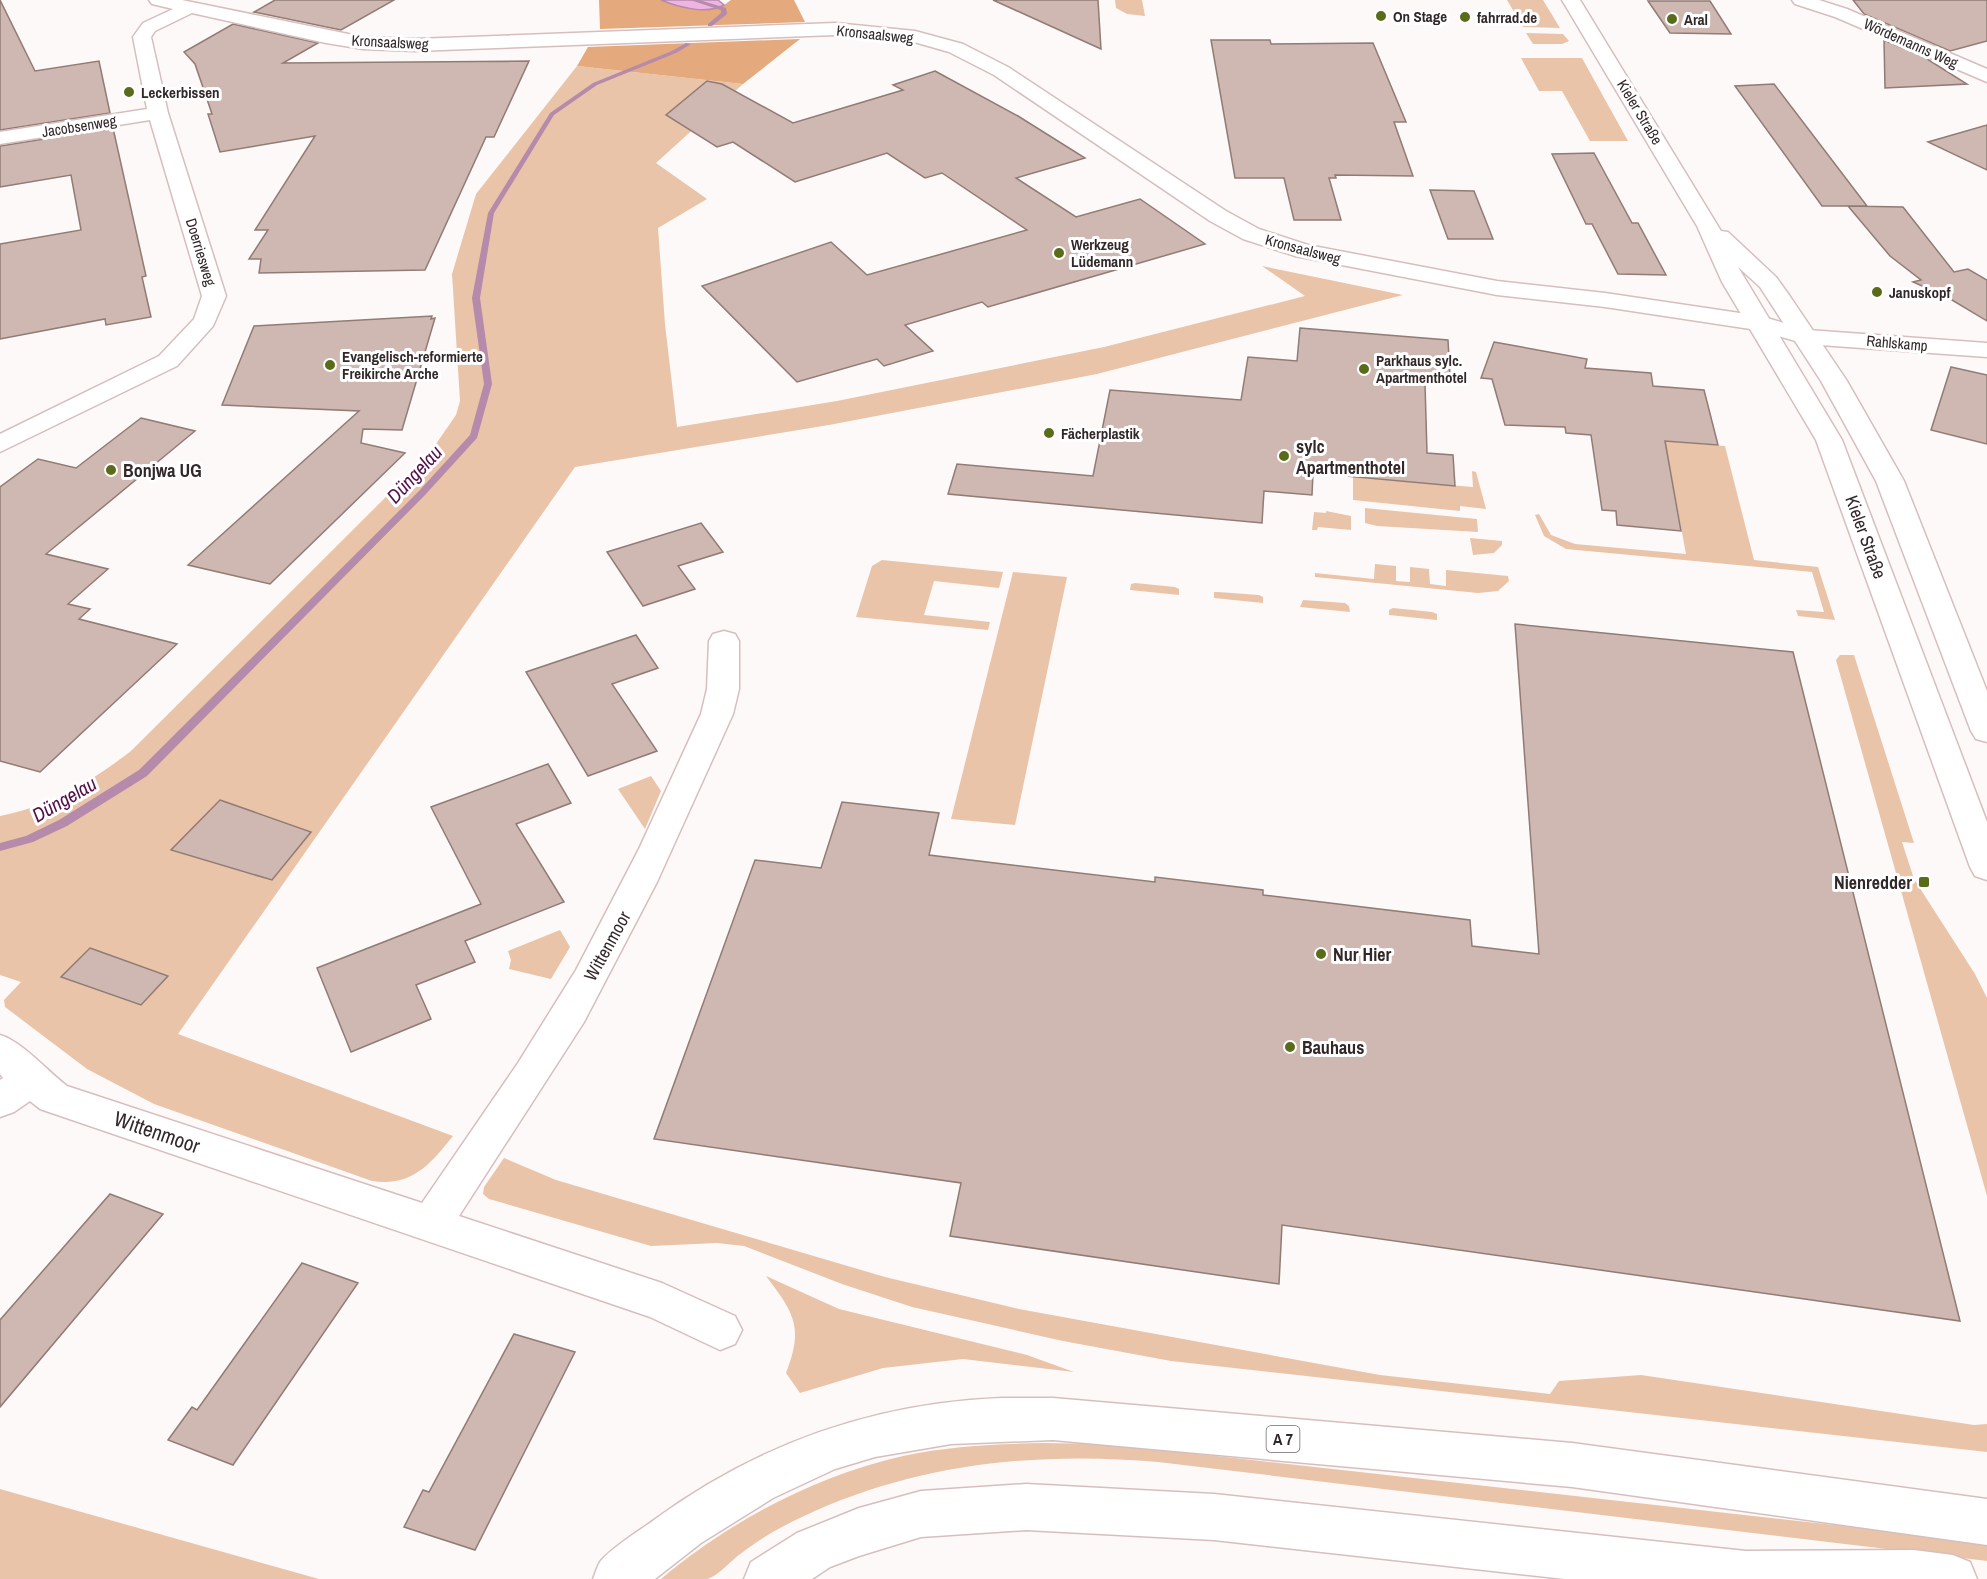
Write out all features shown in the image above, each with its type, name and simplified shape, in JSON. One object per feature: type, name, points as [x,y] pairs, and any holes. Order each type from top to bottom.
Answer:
[{"type":"main road","name":"Kronsaalsweg","points":[[158,0],[363,43],[415,45],[835,29],[915,37],[956,48],[1001,70],[1218,216],[1251,234],[1293,248],[1335,258],[1534,294],[1596,313],[1706,336],[1766,333],[1806,337]]},
{"type":"main road","name":"Kieler Straße","points":[[1571,0],[1708,226],[1734,282],[1829,440],[1987,867]]},
{"type":"main road","name":"Wördemanns Weg","points":[[1803,0],[1847,15],[1987,76]]},
{"type":"main road","name":"Doerriesweg","points":[[0,444],[168,361],[205,321],[214,296],[158,113],[142,37],[149,27],[188,8]]},
{"type":"main road","name":"Jacobsenweg","points":[[0,138],[158,113]]},
{"type":"main road","name":"Kieler Straße","points":[[1708,226],[1767,282],[1806,337],[1890,481],[1987,731]]},
{"type":"main road","name":"Rahlskamp","points":[[1806,337],[1987,350]]},
{"type":"main road","name":"Wittenmoor","points":[[430,1225],[508,1110],[581,994],[646,873],[717,714],[723,689],[724,641]]},
{"type":"main road","name":"Wittenmoor","points":[[0,1050],[15,1090],[54,1098],[662,1302],[720,1330]]},
{"type":"main road","name":"A 7","points":[[616,1579],[654,1547],[716,1504],[782,1469],[845,1444],[903,1430],[979,1419],[1053,1419],[1572,1466],[1986,1521]]},
{"type":"main road","points":[[768,1579],[814,1550],[859,1532],[921,1514],[1026,1507],[1214,1517],[1746,1575],[1784,1577],[1914,1574],[1953,1579]]},
{"type":"shaded area","points":[[599,0],[661,0],[678,6],[720,8],[731,0],[794,0],[805,22],[600,29]]},
{"type":"shaded area","points":[[661,0],[718,0],[724,5],[701,10]]},
{"type":"shaded area","points":[[1115,0],[1142,0],[1145,16],[1127,14],[1116,8]]},
{"type":"shaded area","points":[[1507,0],[1543,0],[1560,28],[1523,27]]},
{"type":"shaded area","points":[[1526,33],[1563,34],[1569,41],[1562,44],[1533,44]]},
{"type":"shaded area","points":[[800,39],[743,84],[577,66],[588,47]]},
{"type":"shaded area","points":[[1521,58],[1582,58],[1628,141],[1590,141],[1562,91],[1539,91]]},
{"type":"shaded area","points":[[577,66],[743,84],[656,163],[707,199],[658,228],[665,324],[677,427],[837,401],[1104,347],[1305,296],[1262,266],[1403,295],[1097,374],[829,425],[575,467],[178,1034],[453,1136],[428,1165],[409,1177],[398,1181],[372,1181],[154,1104],[87,1069],[5,1007],[4,1000],[21,982],[0,975],[0,816],[53,799],[85,783],[131,751],[429,454],[456,415],[460,401],[452,274],[476,194]]},
{"type":"shaded area","points":[[1665,441],[1725,446],[1754,560],[1818,567],[1835,620],[1798,616],[1796,610],[1824,612],[1812,572],[1566,549],[1544,536],[1535,515],[1539,514],[1551,535],[1575,544],[1686,554]]},
{"type":"shaded area","points":[[1472,471],[1476,472],[1486,509],[1460,506],[1460,511],[1353,500],[1353,477],[1473,487]]},
{"type":"shaded area","points":[[1365,508],[1477,519],[1478,532],[1377,526],[1365,523]]},
{"type":"shaded area","points":[[1326,511],[1351,516],[1351,530],[1318,527],[1317,530],[1312,530],[1314,512],[1326,513]]},
{"type":"shaded area","points":[[1470,538],[1502,541],[1502,545],[1494,553],[1473,555]]},
{"type":"shaded area","points":[[882,560],[1003,572],[999,588],[934,581],[924,615],[990,622],[988,630],[856,617],[872,566]]},
{"type":"shaded area","points":[[1375,564],[1396,566],[1396,581],[1410,582],[1410,567],[1429,569],[1430,584],[1446,586],[1446,570],[1508,576],[1509,581],[1498,591],[1478,593],[1315,577],[1315,573],[1374,579]]},
{"type":"shaded area","points":[[1013,572],[1067,577],[1015,825],[951,819]]},
{"type":"shaded area","points":[[1131,584],[1175,587],[1179,589],[1179,595],[1130,590]]},
{"type":"shaded area","points":[[1214,592],[1263,597],[1263,603],[1214,598]]},
{"type":"shaded area","points":[[1303,600],[1345,603],[1349,606],[1350,612],[1300,607]]},
{"type":"shaded area","points":[[1393,608],[1432,612],[1437,614],[1437,620],[1389,615],[1389,610]]},
{"type":"shaded area","points":[[1840,655],[1854,655],[1914,843],[1902,842],[1914,879],[1975,974],[1987,998],[1987,1196],[1836,660]]},
{"type":"shaded area","points":[[651,776],[661,791],[645,829],[618,789]]},
{"type":"shaded area","points":[[560,930],[570,947],[551,979],[509,969],[511,960],[508,951]]},
{"type":"shaded area","points":[[504,1158],[556,1180],[885,1277],[1019,1309],[1380,1375],[1550,1394],[1559,1381],[1641,1375],[1974,1425],[1987,1424],[1987,1452],[1171,1361],[1063,1341],[912,1307],[842,1284],[744,1246],[717,1243],[651,1246],[489,1199],[483,1194],[484,1187]]},
{"type":"shaded area","points":[[766,1276],[839,1309],[1027,1355],[1074,1372],[963,1359],[883,1368],[800,1393],[786,1373],[794,1344],[793,1321],[783,1300]]},
{"type":"shaded area","points":[[1043,1443],[1105,1444],[1987,1542],[1987,1561],[1158,1462],[1066,1458],[976,1465],[888,1484],[844,1499],[787,1524],[750,1547],[712,1577],[707,1579],[661,1579],[716,1538],[745,1520],[806,1488],[838,1476],[903,1456],[938,1450]]},
{"type":"shaded area","points":[[0,1489],[319,1579],[0,1579]]},
{"type":"building","points":[[0,0],[35,71],[99,61],[110,113],[0,130]]},
{"type":"building","points":[[275,0],[394,0],[341,30],[254,12]]},
{"type":"building","points":[[993,0],[1098,0],[1101,49]]},
{"type":"building","points":[[1853,0],[1987,0],[1987,41],[1950,51],[1864,14]]},
{"type":"building","points":[[1648,1],[1710,1],[1731,34],[1670,33]]},
{"type":"building","points":[[233,24],[318,43],[283,63],[529,61],[494,137],[486,137],[425,270],[259,273],[261,259],[249,259],[268,230],[255,230],[315,136],[220,152],[208,114],[212,114],[195,64],[184,52]]},
{"type":"building","points":[[1211,40],[1270,40],[1271,44],[1373,43],[1406,122],[1394,122],[1413,176],[1335,175],[1336,178],[1329,178],[1341,220],[1294,220],[1284,178],[1235,178]]},
{"type":"building","points":[[1884,40],[1924,57],[1967,84],[1885,88]]},
{"type":"building","points":[[935,71],[1018,116],[1085,158],[1016,178],[1076,217],[1140,199],[1205,244],[988,307],[982,302],[905,325],[933,351],[884,366],[877,359],[797,382],[702,286],[831,242],[867,275],[1027,230],[942,173],[925,178],[887,153],[795,182],[733,142],[717,147],[666,115],[707,81],[722,84],[793,123],[903,90],[893,85]]},
{"type":"building","points":[[1774,84],[1867,206],[1822,206],[1735,86]]},
{"type":"building","points":[[1987,125],[1987,170],[1928,142]]},
{"type":"building","points":[[113,128],[146,276],[142,277],[151,317],[106,325],[105,319],[0,339],[0,244],[81,230],[71,175],[0,187],[0,146]]},
{"type":"building","points":[[1594,153],[1632,223],[1638,223],[1666,275],[1618,274],[1592,224],[1586,224],[1552,154]]},
{"type":"building","points":[[1430,190],[1474,191],[1493,239],[1448,239]]},
{"type":"building","points":[[1848,206],[1903,207],[1954,272],[1968,269],[1987,280],[1987,321],[1947,297],[1913,282],[1921,280],[1890,256]]},
{"type":"building","points":[[432,316],[431,319],[435,318],[402,430],[363,429],[361,443],[405,453],[270,584],[188,565],[359,411],[222,405],[254,326]]},
{"type":"building","points":[[1300,328],[1448,340],[1450,376],[1438,375],[1438,385],[1425,384],[1427,453],[1453,455],[1455,486],[1313,473],[1312,495],[1264,491],[1262,523],[948,494],[957,464],[1093,476],[1110,390],[1241,400],[1248,357],[1297,361]]},
{"type":"building","points":[[1494,342],[1587,359],[1585,368],[1651,373],[1653,386],[1704,390],[1718,445],[1665,441],[1681,531],[1617,525],[1616,511],[1602,510],[1591,435],[1566,433],[1565,427],[1505,425],[1492,379],[1481,378]]},
{"type":"building","points":[[1951,367],[1987,375],[1987,444],[1931,430]]},
{"type":"building","points":[[141,418],[195,431],[46,554],[108,569],[68,604],[90,609],[79,619],[177,644],[40,772],[0,761],[0,487],[38,459],[76,468]]},
{"type":"building","points":[[701,523],[723,552],[678,566],[695,589],[643,606],[607,552]]},
{"type":"building","name":"Bauhaus","points":[[1515,624],[1793,652],[1960,1321],[1282,1225],[1279,1284],[950,1236],[961,1183],[654,1139],[755,860],[821,868],[842,802],[939,813],[929,855],[1155,882],[1155,877],[1263,890],[1263,895],[1470,920],[1472,946],[1539,954]]},
{"type":"building","points":[[636,635],[658,668],[612,684],[657,751],[588,776],[526,672]]},
{"type":"building","points":[[548,764],[571,803],[516,824],[564,902],[465,941],[475,962],[416,985],[431,1019],[351,1052],[317,968],[481,904],[431,807]]},
{"type":"building","points":[[220,800],[311,832],[272,880],[171,850]]},
{"type":"building","points":[[90,948],[168,976],[141,1005],[61,977]]},
{"type":"building","points":[[110,1194],[163,1214],[0,1407],[0,1320]]},
{"type":"building","points":[[302,1263],[358,1283],[233,1465],[168,1440],[192,1407],[197,1410]]},
{"type":"building","points":[[514,1334],[575,1352],[475,1550],[404,1527],[423,1490],[429,1492]]},
{"type":"waterway","name":"Düngelau","points":[[693,0],[724,9],[724,14],[710,25]]},
{"type":"waterway","name":"Düngelau","points":[[0,847],[29,839],[63,823],[143,773],[422,493],[474,436],[488,384],[476,298],[491,213],[552,114],[595,84],[674,52],[688,44]]},
{"type":"place","name":"On Stage","points":[[1381,16]]},
{"type":"place","name":"fahrrad.de","points":[[1465,17]]},
{"type":"place","name":"Aral","points":[[1672,19]]},
{"type":"place","name":"Leckerbissen","points":[[129,92]]},
{"type":"place","name":"Werkzeug Lüdemann","points":[[1059,253]]},
{"type":"place","name":"Januskopf","points":[[1877,292]]},
{"type":"place","name":"Evangelisch-reformierte Freikirche Arche","points":[[330,365]]},
{"type":"place","name":"Parkhaus sylc. Apartmenthotel","points":[[1364,369]]},
{"type":"place","name":"Fächerplastik","points":[[1049,433]]},
{"type":"place","name":"sylc Apartmenthotel","points":[[1284,456]]},
{"type":"place","name":"Bonjwa UG","points":[[111,470]]},
{"type":"place","name":"Nienredder","points":[[1924,882]]},
{"type":"place","name":"Nur Hier","points":[[1321,954]]},
{"type":"place","name":"Bauhaus","points":[[1290,1047]]}]
